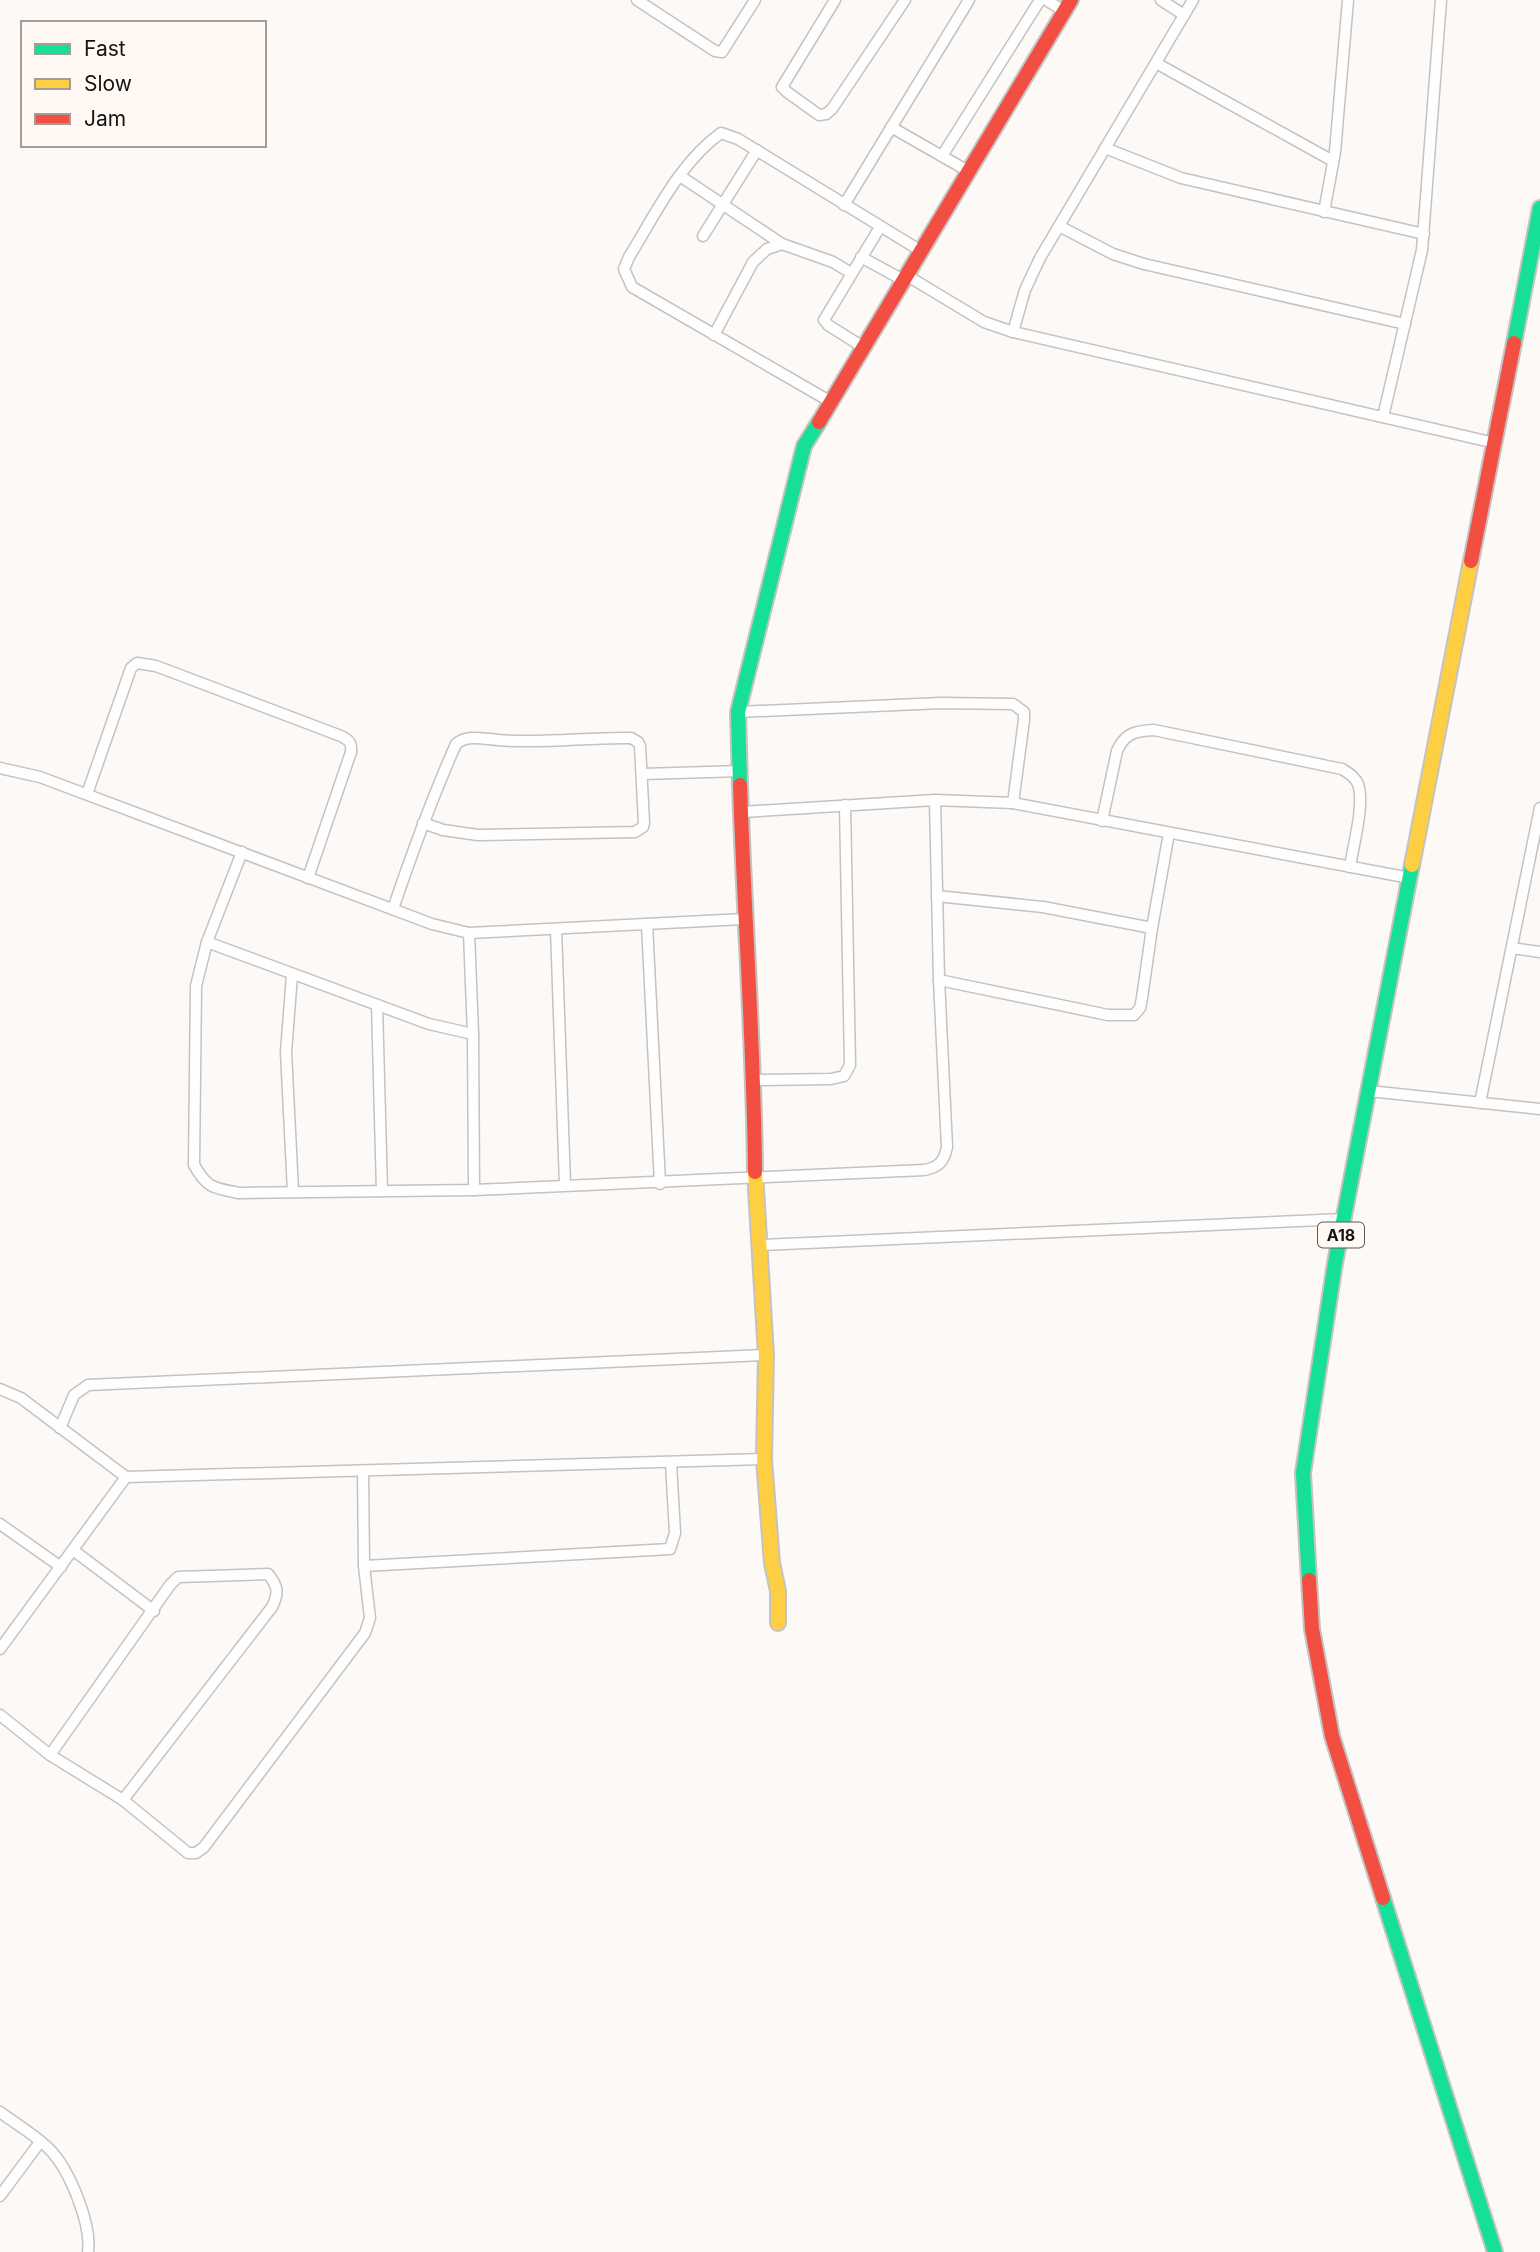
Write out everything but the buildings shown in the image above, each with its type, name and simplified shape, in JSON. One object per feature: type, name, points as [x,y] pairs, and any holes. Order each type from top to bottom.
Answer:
[{"type":"main road","points":[[778,1623],[778,1591],[772,1563],[764,1459],[766,1355],[755,1177],[754,1080],[744,919],[738,712],[804,446],[1067,6]]},
{"type":"main road","name":"A18","points":[[1495,2252],[1332,1736],[1312,1629],[1303,1473],[1344,1219],[1537,241],[1540,208]]},
{"type":"street","points":[[637,0],[715,51],[722,52],[755,0]]},
{"type":"street","points":[[835,0],[782,87],[819,115],[832,109],[905,0]]},
{"type":"street","points":[[844,205],[969,0]]},
{"type":"street","points":[[942,156],[1040,0]]},
{"type":"street","points":[[1046,0],[1067,6]]},
{"type":"street","points":[[1161,0],[1184,15]]},
{"type":"street","points":[[1013,332],[1025,289],[1040,258],[1193,0]]},
{"type":"street","points":[[1324,212],[1333,161],[1348,0]]},
{"type":"street","points":[[1383,417],[1422,250],[1441,0]]},
{"type":"street","points":[[1156,63],[1333,161]]},
{"type":"street","points":[[891,127],[968,171]]},
{"type":"street","points":[[831,402],[632,287],[624,269],[629,257],[680,176],[707,142],[720,133],[757,150],[920,251]]},
{"type":"street","points":[[1105,148],[1181,178],[1424,234]]},
{"type":"street","points":[[704,236],[757,150]]},
{"type":"street","points":[[680,176],[782,244],[833,262],[851,273]]},
{"type":"street","points":[[1059,226],[1113,254],[1144,264],[1405,324]]},
{"type":"street","points":[[863,347],[824,320],[880,227]]},
{"type":"street","points":[[714,335],[753,262],[767,249],[782,244]]},
{"type":"street","points":[[862,257],[984,322],[1013,332],[1495,443]]},
{"type":"street","points":[[87,794],[131,668],[137,663],[156,666],[341,736],[352,746],[351,752],[308,878]]},
{"type":"street","points":[[738,712],[942,703],[1013,704],[1024,712],[1024,720],[1013,803]]},
{"type":"street","points":[[1102,821],[1112,769],[1121,742],[1128,735],[1154,730],[1342,769],[1352,775],[1358,784],[1360,800],[1350,867]]},
{"type":"street","points":[[393,909],[423,823],[456,744],[466,738],[517,742],[631,737],[640,746],[644,823],[643,827],[635,832],[478,835],[443,830],[423,823]]},
{"type":"street","points":[[0,768],[40,777],[432,924],[469,933],[744,919]]},
{"type":"street","points":[[643,774],[741,771]]},
{"type":"street","points":[[742,811],[934,800],[1013,803],[1410,878]]},
{"type":"street","points":[[242,852],[207,942],[196,986],[194,1165],[204,1182],[220,1190],[239,1193],[474,1190],[660,1184],[924,1170],[936,1168],[944,1160],[947,1147],[934,800]]},
{"type":"street","points":[[754,1080],[831,1079],[844,1076],[850,1065],[845,805]]},
{"type":"street","points":[[1480,1103],[1540,808]]},
{"type":"street","points":[[939,980],[1108,1015],[1134,1015],[1140,1008],[1142,998],[1169,833]]},
{"type":"street","points":[[937,896],[1043,907],[1152,928]]},
{"type":"street","points":[[647,924],[660,1184]]},
{"type":"street","points":[[556,929],[565,1185]]},
{"type":"street","points":[[469,933],[474,1190]]},
{"type":"street","points":[[207,942],[429,1024],[473,1034]]},
{"type":"street","points":[[1512,948],[1540,952]]},
{"type":"street","points":[[292,975],[286,1052],[292,1191]]},
{"type":"street","points":[[377,1005],[382,1191]]},
{"type":"street","points":[[1369,1091],[1540,1109]]},
{"type":"street","points":[[761,1245],[1344,1219]]},
{"type":"street","points":[[60,1428],[74,1395],[88,1385],[766,1355]]},
{"type":"street","points":[[0,1389],[21,1398],[126,1477],[764,1459]]},
{"type":"street","points":[[364,1566],[661,1552],[670,1549],[675,1532],[671,1463]]},
{"type":"street","points":[[0,1715],[50,1755],[123,1800],[188,1853],[196,1853],[204,1847],[365,1633],[370,1618],[364,1566],[363,1472]]},
{"type":"street","points":[[0,1648],[126,1477]]},
{"type":"street","points":[[0,1524],[61,1567]]},
{"type":"street","points":[[73,1550],[154,1611]]},
{"type":"street","points":[[50,1755],[178,1577],[268,1573],[276,1583],[278,1595],[272,1607],[123,1800]]},
{"type":"street","points":[[0,2112],[51,2151],[65,2173],[84,2218],[89,2236],[88,2252]]},
{"type":"street","points":[[0,2196],[40,2142]]},
{"type":"traffic: fast","points":[[1514,343],[1540,208]]},
{"type":"traffic: fast","points":[[740,785],[738,712],[804,446],[819,422]]},
{"type":"traffic: fast","points":[[1309,1580],[1303,1473],[1335,1263],[1412,865]]},
{"type":"traffic: fast","points":[[1383,1898],[1495,2252]]},
{"type":"traffic: slow","points":[[1412,865],[1471,561]]},
{"type":"traffic: slow","points":[[755,1172],[766,1355],[764,1459],[772,1563],[778,1591],[778,1623]]},
{"type":"traffic: jam","points":[[819,422],[1071,0]]},
{"type":"traffic: jam","points":[[1471,561],[1514,343]]},
{"type":"traffic: jam","points":[[740,785],[755,1172]]},
{"type":"traffic: jam","points":[[1309,1580],[1312,1629],[1332,1736],[1383,1898]]}]
